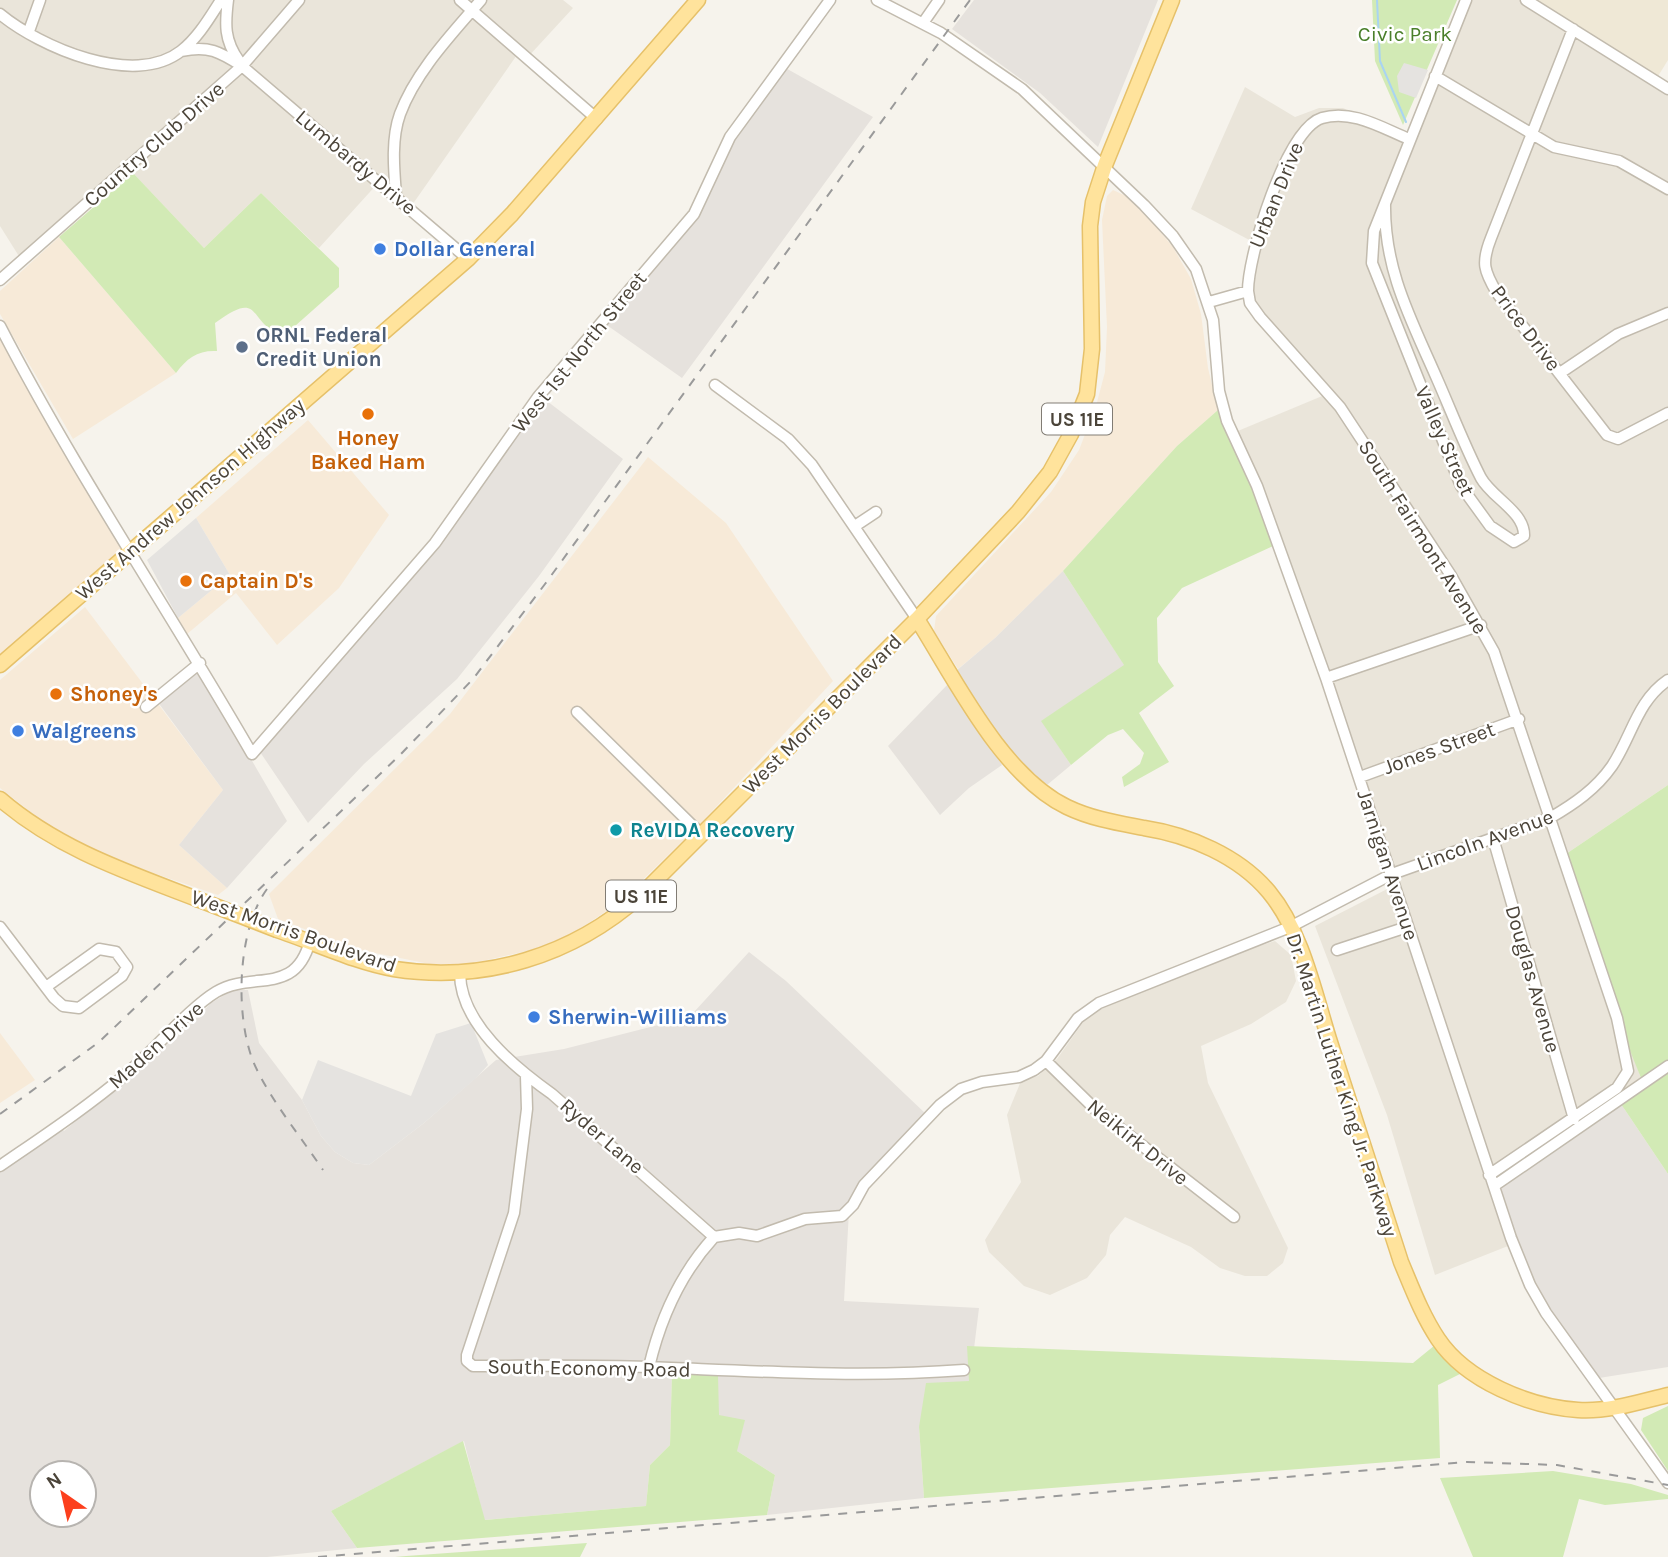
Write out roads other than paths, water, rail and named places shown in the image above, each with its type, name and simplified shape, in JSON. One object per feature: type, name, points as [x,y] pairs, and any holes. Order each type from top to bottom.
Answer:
[{"type":"main road","name":"West Andrew Johnson Highway","points":[[0,665],[468,259],[597,118],[698,0]]},
{"type":"main road","name":"West Morris Boulevard","points":[[0,799],[30,825],[85,855],[277,930],[393,969],[460,973],[530,960],[583,938],[624,911],[916,619],[1018,512],[1050,472],[1071,434],[1087,394],[1092,349],[1090,226],[1105,165],[1172,0]]},
{"type":"main road","name":"Dr. Martin Luther King Jr. Parkway","points":[[916,619],[993,741],[1014,767],[1037,788],[1081,813],[1178,835],[1213,850],[1269,892],[1290,927],[1401,1262],[1418,1303],[1440,1341],[1469,1369],[1516,1396],[1578,1410],[1614,1408],[1668,1395]]},
{"type":"street","points":[[29,32],[40,0]]},
{"type":"street","points":[[0,14],[29,32],[88,59],[118,66],[164,61],[181,51],[208,22],[221,0]]},
{"type":"street","points":[[228,0],[225,30],[229,48],[242,66]]},
{"type":"street","name":"Country Club Drive","points":[[0,280],[242,66],[299,0]]},
{"type":"street","points":[[460,0],[597,118]]},
{"type":"street","points":[[396,195],[394,159],[399,116],[419,76],[481,0]]},
{"type":"street","name":"West 1st North Street","points":[[200,663],[252,754],[435,543],[538,397],[694,214],[730,137],[830,0]]},
{"type":"street","points":[[877,0],[923,23],[1022,89],[1105,165],[1173,236],[1196,269],[1209,302],[1248,291]]},
{"type":"street","points":[[923,23],[939,0]]},
{"type":"street","points":[[1385,204],[1421,98],[1435,76],[1466,0]]},
{"type":"street","points":[[1526,0],[1668,89]]},
{"type":"street","name":"Price Drive","points":[[1573,29],[1485,252],[1484,272],[1497,293],[1607,435],[1618,439],[1668,413]]},
{"type":"street","points":[[181,51],[201,47],[217,50],[242,66]]},
{"type":"street","name":"Lumbardy Drive","points":[[242,66],[468,259]]},
{"type":"street","points":[[1435,76],[1554,147],[1619,161],[1668,189]]},
{"type":"street","name":"Urban Drive","points":[[1248,291],[1248,270],[1260,225],[1292,149],[1304,130],[1320,118],[1339,115],[1356,117],[1409,139]]},
{"type":"street","name":"Valley Street","points":[[1385,204],[1386,244],[1396,285],[1476,469],[1486,487],[1520,520],[1524,528],[1524,536],[1514,542],[1490,526],[1461,486],[1378,282],[1371,247],[1385,204]]},
{"type":"street","name":"South Fairmont Avenue","points":[[1248,291],[1250,303],[1260,317],[1340,407],[1481,625],[1519,719],[1617,1018],[1628,1071],[1617,1088],[1489,1175]]},
{"type":"street","name":"Jarnigan Avenue","points":[[1209,302],[1219,391],[1227,421],[1257,486],[1326,678],[1489,1175],[1530,1285],[1578,1360],[1668,1483]]},
{"type":"street","points":[[1560,373],[1618,334],[1668,313]]},
{"type":"street","points":[[0,326],[60,440],[200,663],[146,707]]},
{"type":"street","name":"Dr. Martin Luther King Jr. Parkway","points":[[715,385],[788,439],[812,465],[916,619]]},
{"type":"street","points":[[855,526],[876,512]]},
{"type":"street","points":[[1326,678],[1481,625]]},
{"type":"street","name":"Lincoln Avenue","points":[[1046,1061],[1078,1018],[1099,1003],[1290,927],[1392,874],[1550,818],[1574,805],[1612,766],[1642,706],[1656,688],[1668,680]]},
{"type":"street","points":[[578,712],[702,835]]},
{"type":"street","name":"Jones Street","points":[[1360,778],[1519,719]]},
{"type":"street","name":"Douglas Avenue","points":[[1493,838],[1574,1119]]},
{"type":"street","points":[[0,927],[46,987],[63,1006],[79,1008],[122,976],[127,967],[116,951],[99,949],[46,987]]},
{"type":"street","points":[[1338,950],[1408,927]]},
{"type":"street","name":"Maden Drive","points":[[0,1166],[126,1075],[213,994],[236,982],[279,980],[289,974],[306,954],[310,941]]},
{"type":"street","name":"Ryder Lane","points":[[460,973],[465,1002],[478,1024],[526,1076],[552,1094],[714,1237]]},
{"type":"street","points":[[649,1367],[668,1308],[682,1282],[714,1237],[739,1233],[757,1236],[805,1219],[842,1216],[869,1180],[940,1105],[961,1089],[982,1082],[1019,1077],[1046,1061]]},
{"type":"street","name":"Neikirk Drive","points":[[1046,1061],[1094,1108],[1234,1217]]},
{"type":"street","points":[[1494,1186],[1668,1066]]},
{"type":"street","name":"South Economy Road","points":[[526,1076],[527,1109],[514,1213],[467,1355],[467,1361],[473,1366],[649,1367],[732,1372],[902,1375],[964,1370]]},
{"type":"waterway","points":[[1377,0],[1380,61],[1406,122]]},
{"type":"railway","points":[[0,1114],[99,1042],[401,754],[473,679],[970,0]]},
{"type":"railway","points":[[267,889],[257,906],[245,949],[242,997],[247,1042],[267,1089],[323,1170]]},
{"type":"railway","points":[[318,1557],[1467,1462],[1557,1465],[1668,1485]]},
{"type":"place","name":"Dollar General","points":[[380,249]]},
{"type":"place","name":"ORNL Federal Credit Union","points":[[242,347]]},
{"type":"place","name":"Honey Baked Ham","points":[[368,414]]},
{"type":"place","name":"Captain D's","points":[[186,581]]},
{"type":"place","name":"Shoney's","points":[[56,694]]},
{"type":"place","name":"Walgreens","points":[[18,731]]},
{"type":"place","name":"ReVIDA Recovery","points":[[616,830]]},
{"type":"place","name":"Sherwin-Williams","points":[[534,1017]]},
{"type":"park label","name":"Civic Park","points":[[1405,34]]}]
